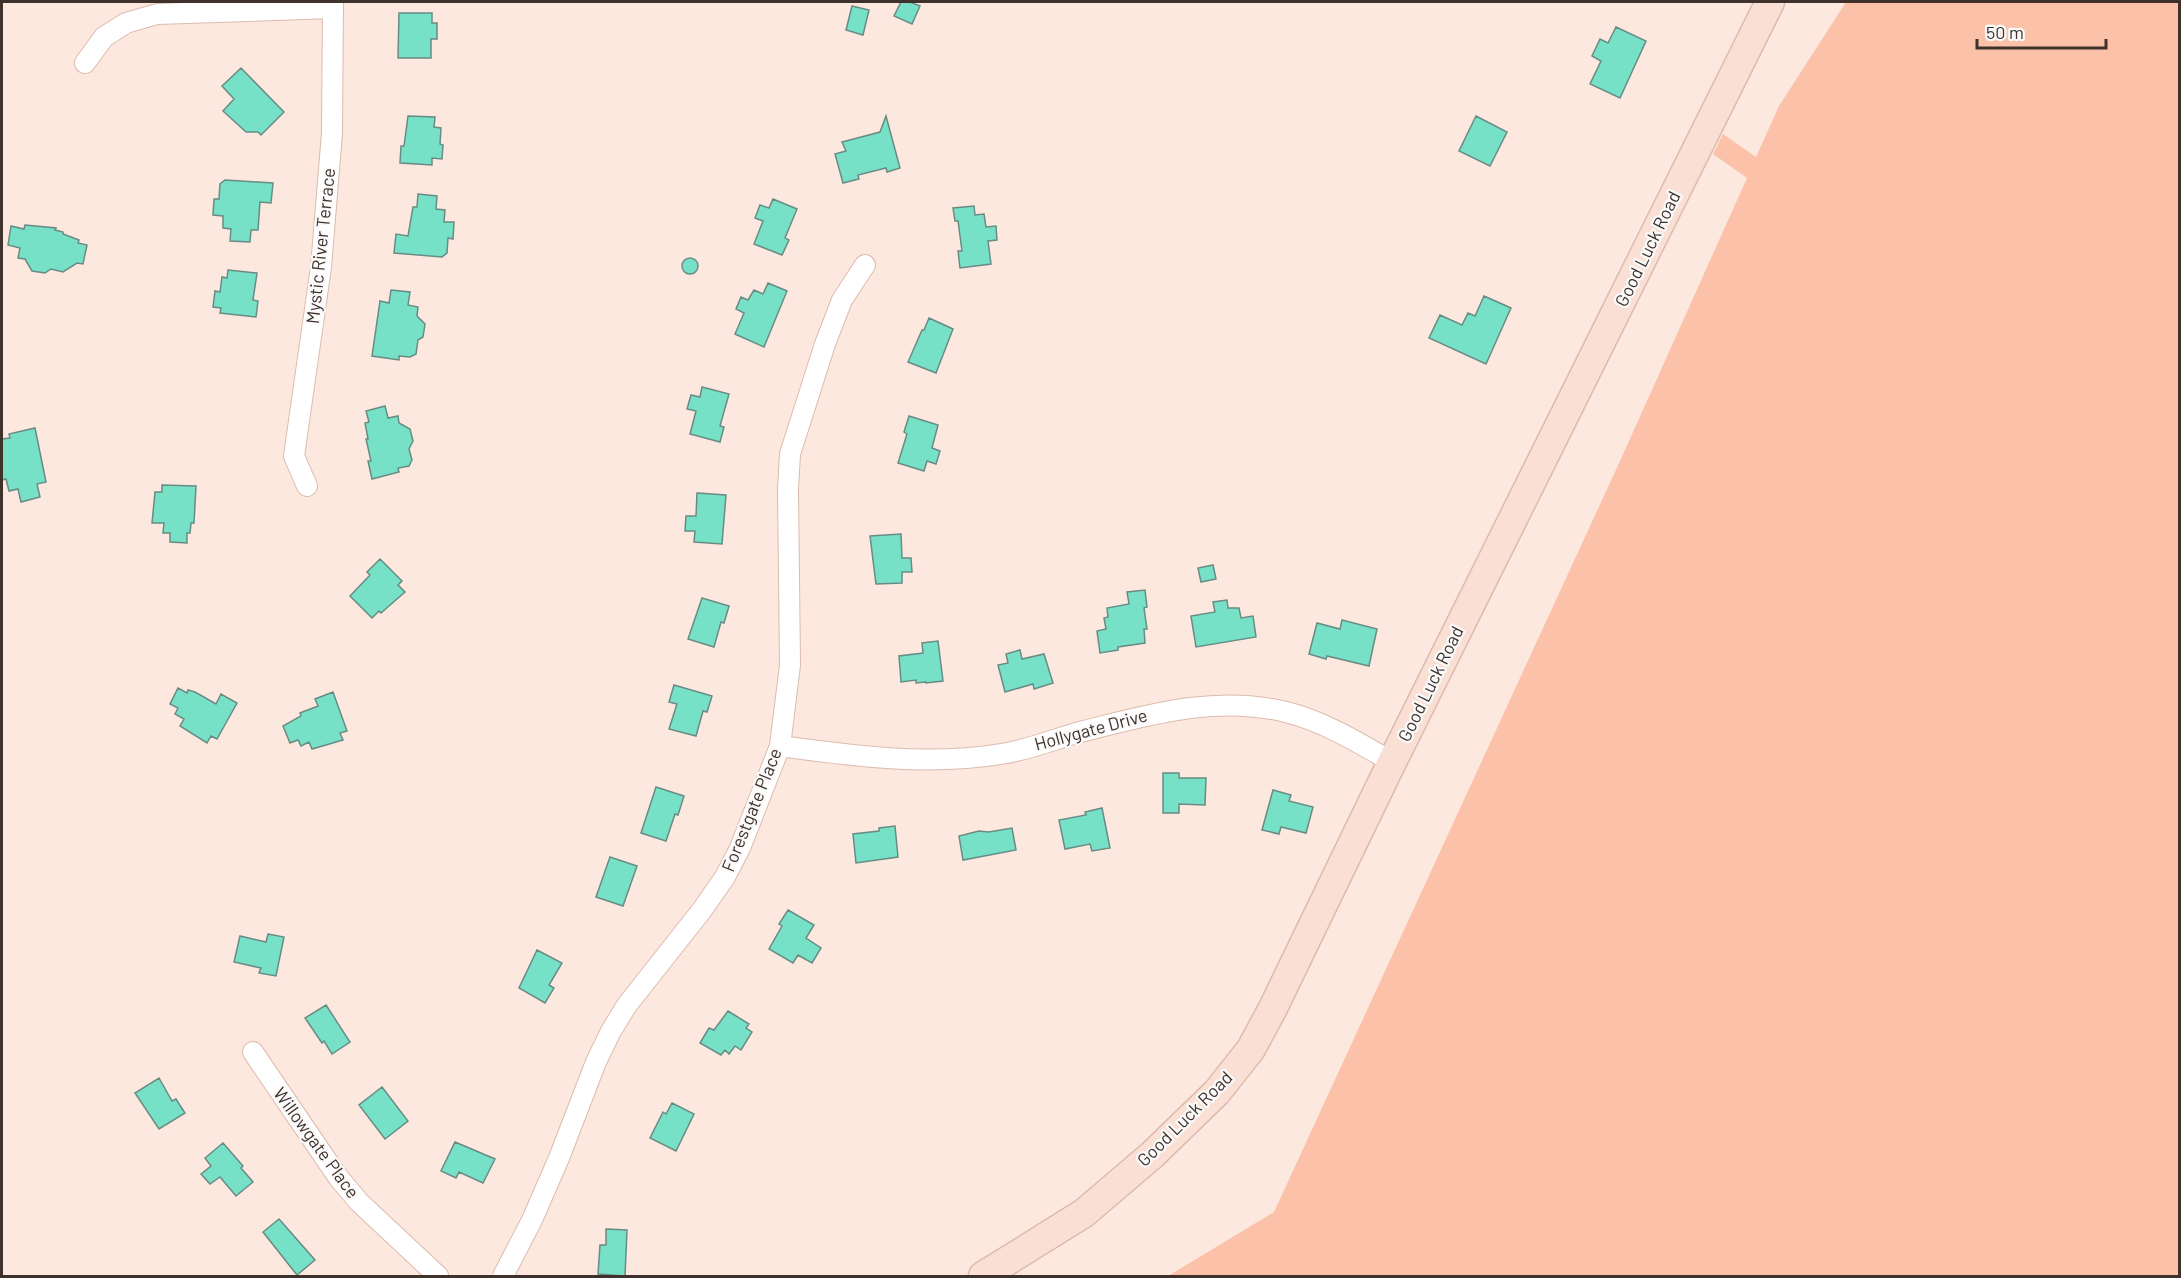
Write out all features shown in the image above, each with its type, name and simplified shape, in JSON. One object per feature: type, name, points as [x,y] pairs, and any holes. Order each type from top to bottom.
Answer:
[{"type":"street","name":"Good Luck Road","points":[[983,1276],[1084,1212],[1152,1155],[1217,1092],[1251,1049],[1770,2]]},
{"type":"street","points":[[85,63],[104,36],[126,23],[157,14],[333,5]]},
{"type":"street","name":"Mystic River Terrace","points":[[307,486],[294,456],[322,255],[332,133],[333,5]]},
{"type":"street","name":"Forestgate Place","points":[[503,1276],[532,1220],[596,1062],[611,1031],[627,1005],[725,877],[740,848],[780,746],[790,665],[788,489],[790,454],[797,426],[842,300],[865,265]]},
{"type":"street","name":"Hollygate Drive","points":[[780,746],[879,759],[979,758],[1005,754],[1084,731],[1166,711],[1232,704],[1287,712],[1355,741],[1392,762]]},
{"type":"street","name":"Willowgate Place","points":[[253,1053],[338,1177],[359,1202],[438,1276]]},
{"type":"shaded area","points":[[1846,2],[2179,2],[2179,1276],[1168,1276],[1274,1212],[1620,461],[1747,178],[1713,154],[1723,134],[1756,157],[1779,106]]},
{"type":"building","points":[[901,2],[910,2],[920,6],[912,24],[894,16]]},
{"type":"building","points":[[852,6],[869,10],[863,35],[846,30]]},
{"type":"building","points":[[399,13],[432,13],[432,23],[437,23],[437,39],[431,39],[431,58],[398,58]]},
{"type":"building","points":[[1616,27],[1646,41],[1620,98],[1590,84],[1601,61],[1592,56],[1600,39],[1608,43]]},
{"type":"building","points":[[241,68],[284,112],[261,135],[258,132],[246,132],[223,111],[234,99],[222,86]]},
{"type":"building","points":[[408,116],[435,117],[434,127],[441,128],[442,159],[432,158],[432,165],[400,163],[401,146],[404,146]]},
{"type":"building","points":[[886,116],[900,168],[887,172],[886,168],[858,175],[859,179],[843,183],[835,154],[846,151],[842,142],[880,132]]},
{"type":"building","points":[[1476,116],[1507,132],[1490,166],[1459,151]]},
{"type":"building","points":[[225,180],[273,183],[271,203],[260,202],[258,230],[251,230],[250,242],[230,241],[231,229],[223,228],[223,216],[213,215],[214,199],[219,199],[220,184]]},
{"type":"building","points":[[418,194],[437,196],[436,209],[445,210],[444,222],[454,222],[453,239],[448,238],[447,253],[442,257],[394,253],[396,234],[408,236],[413,207],[417,207]]},
{"type":"building","points":[[773,199],[797,209],[785,238],[789,240],[782,255],[754,244],[763,221],[755,218],[760,205],[769,208]]},
{"type":"building","points":[[974,206],[975,215],[984,214],[986,227],[996,226],[997,240],[988,241],[991,264],[960,268],[958,251],[962,251],[958,221],[955,221],[953,208]]},
{"type":"building","points":[[25,225],[56,228],[55,230],[79,240],[78,243],[87,245],[83,264],[77,263],[63,272],[51,269],[45,273],[32,271],[25,259],[18,258],[20,248],[8,245],[11,226],[24,229]]},
{"type":"building","points":[[690,258],[698,266],[690,274],[682,266]]},
{"type":"building","points":[[228,270],[257,273],[253,300],[258,301],[256,317],[220,313],[221,308],[213,307],[215,291],[220,292],[222,277],[227,278]]},
{"type":"building","points":[[768,283],[787,291],[764,347],[735,334],[744,313],[736,309],[741,297],[748,300],[754,290],[763,294]]},
{"type":"building","points":[[391,290],[410,292],[408,305],[418,307],[417,316],[425,324],[423,337],[418,340],[416,354],[410,357],[399,356],[399,360],[372,356],[380,301],[389,303]]},
{"type":"building","points":[[1484,296],[1511,308],[1486,364],[1429,338],[1440,315],[1462,325],[1468,313],[1475,316]]},
{"type":"building","points":[[929,318],[953,329],[936,373],[908,362]]},
{"type":"building","points":[[702,387],[729,394],[720,426],[724,427],[720,442],[690,434],[696,411],[687,409],[691,395],[700,397]]},
{"type":"building","points":[[385,406],[388,418],[398,416],[399,423],[410,429],[413,441],[409,449],[412,460],[409,466],[398,468],[399,472],[372,479],[366,439],[368,439],[365,423],[369,422],[366,411]]},
{"type":"building","points":[[909,416],[938,425],[932,448],[940,451],[936,464],[927,461],[924,471],[898,463],[907,434],[904,432]]},
{"type":"building","points":[[35,428],[46,482],[37,484],[40,497],[21,502],[18,489],[9,491],[6,479],[2,480],[2,439],[10,438],[9,434]]},
{"type":"building","points":[[162,485],[196,486],[194,523],[191,523],[190,533],[187,533],[187,543],[170,542],[170,533],[163,533],[164,523],[152,523],[155,492],[162,492]]},
{"type":"building","points":[[697,493],[726,495],[722,544],[694,542],[695,531],[685,531],[686,516],[696,516]]},
{"type":"building","points":[[901,534],[902,558],[911,558],[912,572],[902,572],[902,583],[876,584],[870,536]]},
{"type":"building","points":[[380,559],[402,581],[398,585],[405,592],[372,618],[350,596],[370,575],[367,572]]},
{"type":"building","points":[[1213,565],[1216,579],[1201,582],[1198,568]]},
{"type":"building","points":[[1145,590],[1147,607],[1144,608],[1147,629],[1144,629],[1145,643],[1118,647],[1118,650],[1100,653],[1097,631],[1106,629],[1104,618],[1108,617],[1107,608],[1129,604],[1127,592]]},
{"type":"building","points":[[702,598],[729,606],[724,623],[721,622],[714,647],[688,639]]},
{"type":"building","points":[[1227,600],[1228,608],[1239,608],[1241,618],[1253,616],[1256,637],[1196,647],[1191,616],[1215,612],[1213,602]]},
{"type":"building","points":[[1342,620],[1377,629],[1369,666],[1309,654],[1317,623],[1340,629]]},
{"type":"building","points":[[938,641],[943,681],[901,682],[899,656],[923,653],[922,643]]},
{"type":"building","points":[[1020,650],[1022,659],[1044,654],[1053,683],[1034,689],[1033,684],[1005,692],[998,665],[1008,663],[1006,654]]},
{"type":"building","points":[[674,685],[712,696],[707,712],[703,711],[696,736],[669,729],[677,704],[669,702]]},
{"type":"building","points":[[178,688],[187,693],[188,690],[195,692],[216,704],[221,694],[237,703],[217,739],[211,736],[207,743],[180,726],[184,719],[175,714],[178,708],[170,704]]},
{"type":"building","points":[[333,692],[347,731],[340,733],[343,740],[312,749],[309,742],[301,746],[298,740],[290,743],[283,726],[301,716],[300,713],[318,706],[315,699]]},
{"type":"building","points":[[1163,773],[1179,773],[1179,778],[1206,778],[1205,805],[1179,804],[1179,813],[1163,813]]},
{"type":"building","points":[[656,787],[684,796],[666,841],[641,833]]},
{"type":"building","points":[[1273,790],[1291,795],[1289,801],[1313,807],[1306,833],[1281,827],[1279,834],[1262,830]]},
{"type":"building","points":[[1102,808],[1110,848],[1092,851],[1090,844],[1065,849],[1059,820],[1086,815],[1085,812]]},
{"type":"building","points":[[895,826],[898,857],[856,863],[853,834],[879,831],[879,828]]},
{"type":"building","points":[[1012,828],[1016,850],[963,860],[959,836],[979,831],[989,832]]},
{"type":"building","points":[[610,857],[637,866],[623,906],[596,897]]},
{"type":"building","points":[[788,910],[814,925],[806,938],[821,948],[812,963],[798,955],[793,963],[769,949],[782,926],[779,924]]},
{"type":"building","points":[[268,934],[284,937],[276,976],[259,973],[261,968],[234,962],[240,936],[266,942]]},
{"type":"building","points":[[537,950],[562,963],[549,985],[554,988],[545,1003],[519,988]]},
{"type":"building","points":[[326,1005],[350,1042],[332,1054],[305,1018]]},
{"type":"building","points":[[728,1011],[749,1024],[746,1028],[752,1032],[741,1050],[735,1046],[729,1054],[725,1050],[721,1055],[700,1043],[709,1028],[714,1030]]},
{"type":"building","points":[[159,1078],[172,1101],[176,1099],[185,1113],[159,1129],[135,1093]]},
{"type":"building","points":[[382,1087],[408,1121],[385,1139],[359,1105]]},
{"type":"building","points":[[672,1103],[694,1114],[676,1151],[650,1138],[663,1112],[666,1114]]},
{"type":"building","points":[[455,1142],[495,1159],[483,1183],[459,1172],[456,1178],[441,1171]]},
{"type":"building","points":[[223,1143],[243,1166],[241,1168],[253,1182],[236,1196],[220,1177],[210,1184],[201,1174],[211,1166],[205,1158]]},
{"type":"building","points":[[279,1219],[315,1260],[297,1275],[263,1232]]},
{"type":"building","points":[[606,1229],[627,1230],[625,1276],[598,1274],[600,1245],[606,1245]]}]
